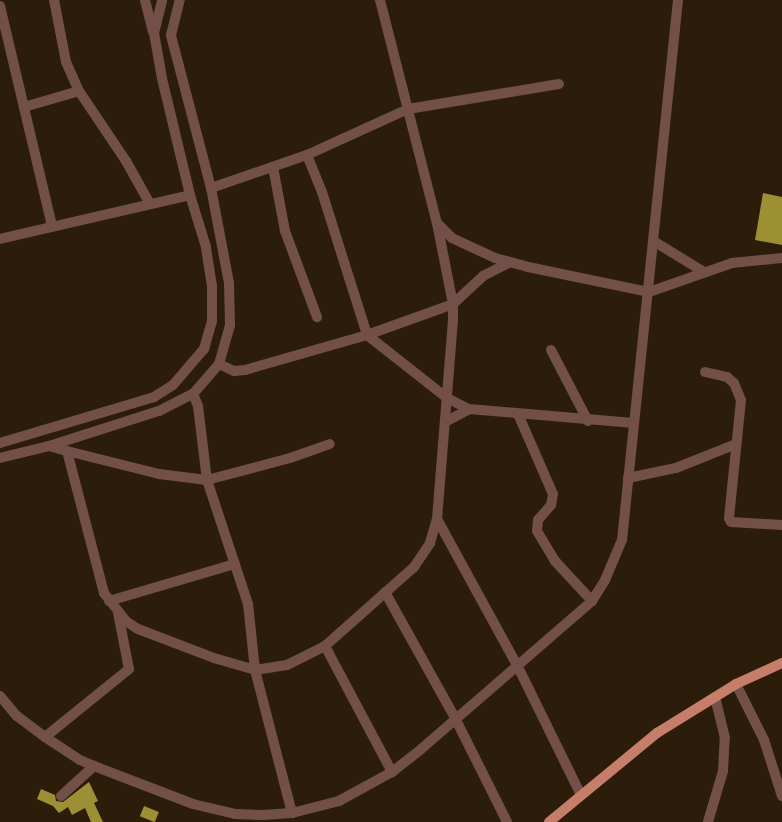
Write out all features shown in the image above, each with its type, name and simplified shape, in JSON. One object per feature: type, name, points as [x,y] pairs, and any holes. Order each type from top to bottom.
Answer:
[{"type":"main road","points":[[549,822],[657,733],[736,684],[782,663]]},
{"type":"street","points":[[54,0],[66,62],[79,91],[126,161],[150,204]]},
{"type":"street","points":[[0,443],[154,397],[173,384],[188,369],[204,349],[212,314],[212,286],[206,247],[190,195],[162,78],[154,33],[145,0]]},
{"type":"street","points":[[154,33],[162,0]]},
{"type":"street","points":[[0,458],[49,446],[152,413],[193,394],[219,364],[230,325],[228,284],[211,188],[171,35],[180,0]]},
{"type":"street","points":[[67,451],[104,593],[108,601],[118,614],[138,629],[214,658],[256,670],[287,665],[325,646],[414,567],[430,543],[437,519],[453,304],[437,223],[380,0]]},
{"type":"street","points":[[0,696],[17,716],[80,760],[94,766],[192,804],[228,812],[263,815],[292,813],[339,802],[392,772],[592,601],[605,580],[622,540],[633,423],[655,242],[678,0]]},
{"type":"street","points":[[0,6],[52,226]]},
{"type":"street","points":[[211,188],[306,155],[408,109],[559,84]]},
{"type":"street","points":[[24,107],[79,91]]},
{"type":"street","points":[[306,155],[322,192],[367,335],[447,398],[469,409],[588,421],[633,423]]},
{"type":"street","points":[[273,167],[285,230],[317,317]]},
{"type":"street","points":[[0,240],[52,226],[190,195]]},
{"type":"street","points":[[437,223],[452,238],[466,246],[510,262],[649,292],[732,263],[782,258]]},
{"type":"street","points":[[655,242],[704,272]]},
{"type":"street","points":[[219,364],[234,371],[245,370],[367,335],[453,304],[482,276],[510,262]]},
{"type":"street","points":[[551,350],[588,421]]},
{"type":"street","points":[[705,372],[727,377],[739,391],[741,400],[729,518],[731,522],[782,525]]},
{"type":"street","points":[[193,394],[198,406],[207,480],[248,604],[256,670],[292,813]]},
{"type":"street","points":[[445,422],[469,409]]},
{"type":"street","points":[[518,414],[553,494],[551,505],[538,520],[537,530],[551,556],[592,601]]},
{"type":"street","points":[[49,446],[159,474],[207,480],[290,458],[330,444]]},
{"type":"street","points":[[628,478],[676,468],[736,444]]},
{"type":"street","points":[[437,519],[517,665],[581,795]]},
{"type":"street","points":[[108,601],[235,564]]},
{"type":"street","points":[[385,592],[455,718],[507,822]]},
{"type":"street","points":[[45,736],[128,669],[118,614]]},
{"type":"street","points":[[325,646],[392,772]]},
{"type":"street","points":[[736,684],[764,740],[782,796]]},
{"type":"street","points":[[708,822],[723,771],[724,738],[715,697]]},
{"type":"street","points":[[61,796],[94,766]]},
{"type":"building","points":[[763,193],[782,197],[782,245],[755,240]]},
{"type":"building","points":[[89,782],[98,801],[94,803],[103,822],[91,822],[85,808],[72,815],[68,807],[59,813],[53,806],[37,799],[41,789],[55,795],[56,801],[63,802]]},
{"type":"building","points":[[144,806],[159,812],[155,822],[140,816]]}]
